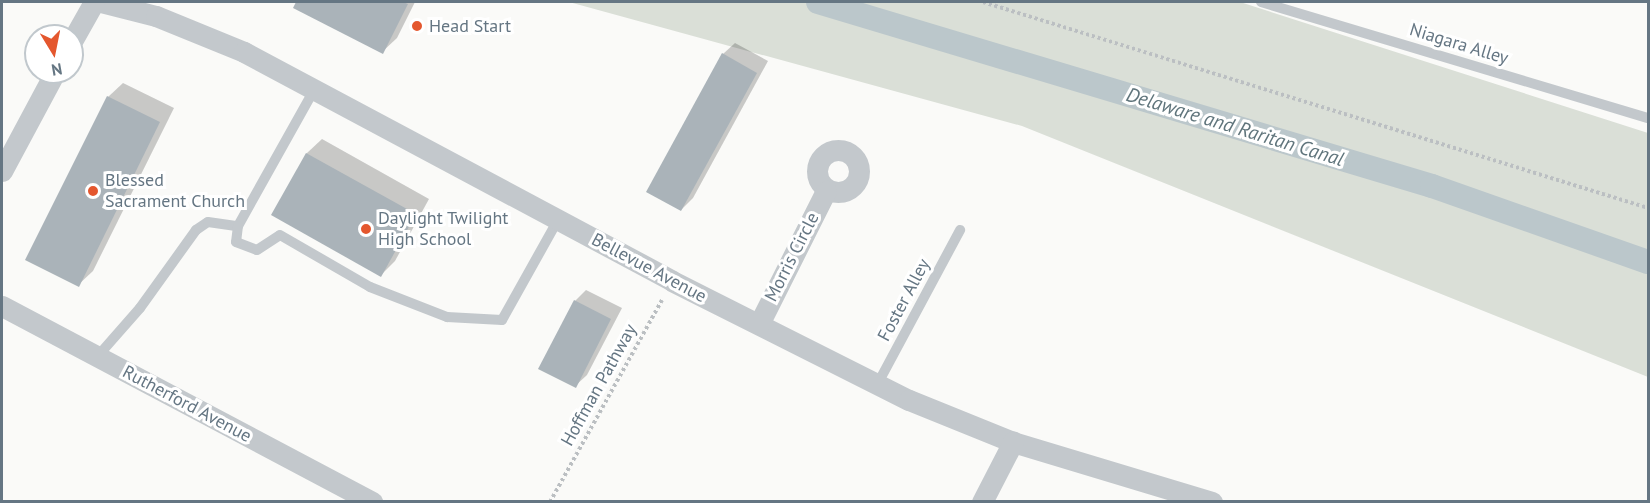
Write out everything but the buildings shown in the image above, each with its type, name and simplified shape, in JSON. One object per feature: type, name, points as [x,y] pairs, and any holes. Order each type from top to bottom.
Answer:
[{"type":"street","points":[[81,24],[93,2]]},
{"type":"street","name":"Bellevue Avenue","points":[[101,2],[201,33],[314,90],[672,281],[877,385],[1013,442],[1191,499],[1212,501]]},
{"type":"street","points":[[2,171],[49,84]]},
{"type":"street","name":"Morris Circle","points":[[759,324],[826,191]]},
{"type":"street","name":"Rutherford Avenue","points":[[2,306],[372,501]]},
{"type":"street","points":[[982,501],[1013,442]]},
{"type":"lane","name":"Niagara Alley","points":[[1261,2],[1648,118]]},
{"type":"lane","points":[[314,90],[238,226],[236,242],[256,250],[280,235],[370,286],[447,317],[502,320],[558,220]]},
{"type":"lane","points":[[97,357],[140,308],[196,230],[208,222],[238,226]]},
{"type":"lane","name":"Foster Alley","points":[[877,385],[960,230]]},
{"type":"path","points":[[983,2],[1648,208]]},
{"type":"path","name":"Hoffman Pathway","points":[[550,501],[672,281]]},
{"type":"shaded area","points":[[569,2],[1240,2],[1648,133],[1648,377],[1022,126]]},
{"type":"waterway","name":"Delaware and Raritan Canal","points":[[818,2],[1432,186],[1648,262]]},
{"type":"place","name":"Head Start","points":[[417,26]]},
{"type":"place","name":"Blessed Sacrament Church","points":[[93,191]]},
{"type":"place","name":"Daylight Twilight High School","points":[[366,229]]}]
